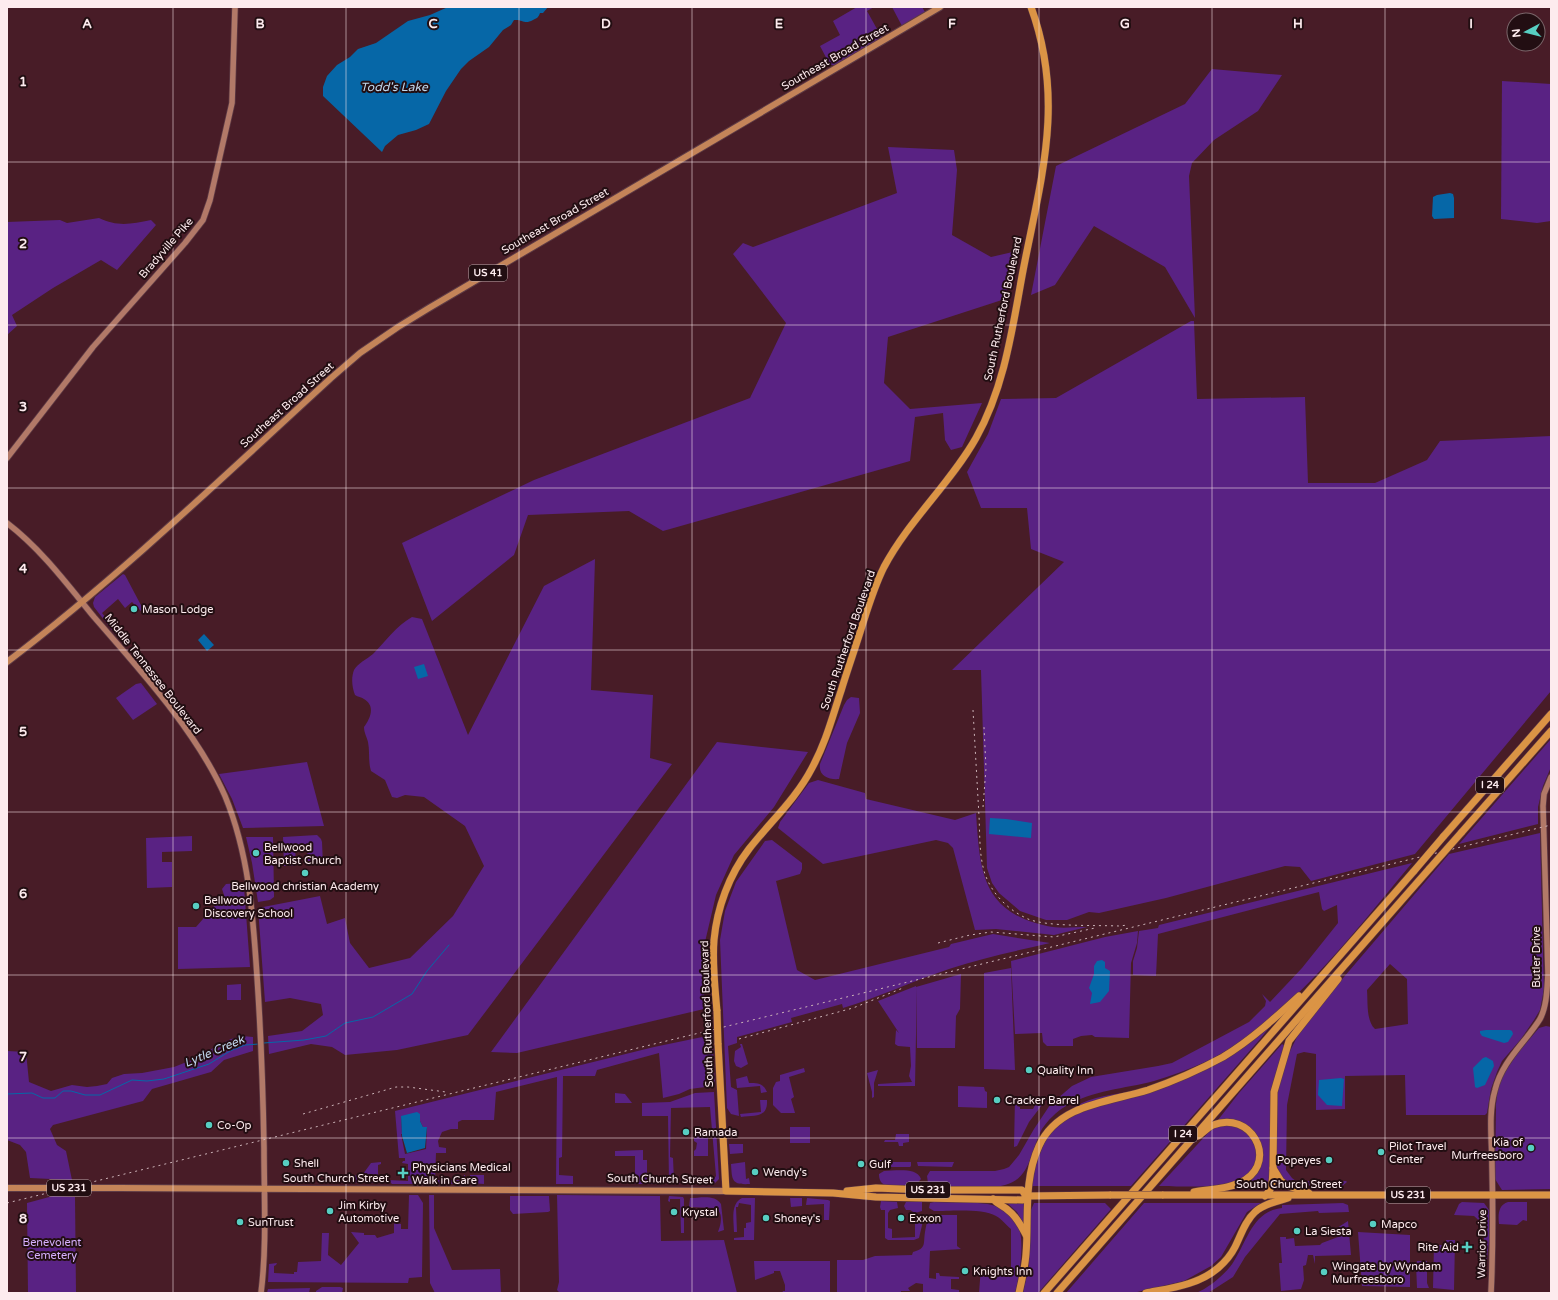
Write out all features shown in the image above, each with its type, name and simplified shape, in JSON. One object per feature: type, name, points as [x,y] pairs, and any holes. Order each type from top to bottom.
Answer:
[{"type":"highway","name":"South Rutherford Boulevard","points":[[726,1191],[714,960],[714,940],[718,919],[728,885],[736,869],[748,850],[788,804],[810,773],[826,738],[872,595],[884,568],[909,528],[976,438],[994,399],[1004,369],[1043,175],[1049,128],[1045,58],[1031,7]]},
{"type":"highway","name":"I 24","points":[[1044,1293],[1551,714]]},
{"type":"highway","name":"I 24","points":[[1057,1293],[1551,731]]},
{"type":"highway","points":[[1265,1196],[1272,1186],[1274,1092],[1289,1041],[1384,920]]},
{"type":"highway","points":[[1019,1293],[1026,1254],[1027,1196],[1031,1169],[1039,1146],[1048,1130],[1065,1116],[1080,1108],[1147,1090],[1180,1078],[1223,1056],[1264,1028],[1323,975]]},
{"type":"highway","points":[[1178,1196],[1238,1184],[1252,1175],[1257,1168],[1259,1160],[1258,1145],[1252,1134],[1242,1126],[1228,1121],[1212,1125],[1184,1147]]},
{"type":"highway","points":[[1273,1168],[1281,1181],[1288,1186],[1318,1195]]},
{"type":"highway","name":"South Church Street","points":[[833,1193],[876,1188],[925,1190],[1022,1190],[1027,1196]]},
{"type":"highway","name":"South Church Street","points":[[726,1191],[833,1193],[876,1197],[1023,1200],[1027,1196],[1111,1195],[1551,1195]]},
{"type":"highway","points":[[1146,1293],[1186,1285],[1207,1276],[1228,1258],[1235,1248],[1248,1219],[1256,1211],[1273,1202],[1295,1195]]},
{"type":"highway","points":[[993,1199],[1014,1216],[1026,1235]]},
{"type":"main road","name":"Bradyville Pike","points":[[7,458],[93,347],[185,243],[203,220],[210,200],[232,103],[235,7]]},
{"type":"main road","name":"Southeast Broad Street","points":[[7,662],[130,562],[360,353],[398,327],[940,7]]},
{"type":"main road","name":"Middle Tennessee Boulevard","points":[[7,523],[26,538],[144,675],[191,738],[211,770],[225,797],[243,852],[249,880],[261,1035],[264,1189],[264,1244],[261,1293]]},
{"type":"main road","name":"Butler Drive","points":[[1492,1195],[1492,1114],[1494,1090],[1501,1071],[1512,1054],[1541,1018],[1546,998],[1548,974],[1544,794],[1551,777]]},
{"type":"main road","name":"South Church Street","points":[[7,1188],[726,1191]]},
{"type":"main road","name":"Warrior Drive","points":[[1491,1293],[1492,1195]]},
{"type":"green space","points":[[857,7],[874,7],[867,11],[882,38],[836,65],[830,65],[820,46],[840,35],[833,21]]},
{"type":"green space","points":[[892,7],[922,7],[925,12],[902,26]]},
{"type":"green space","points":[[1212,69],[1282,75],[1258,111],[1214,140],[1192,163],[1189,176],[1195,318],[1165,267],[1094,226],[1055,285],[1031,295],[1056,166],[1185,104]]},
{"type":"green space","points":[[1502,81],[1551,84],[1551,221],[1537,223],[1501,219]]},
{"type":"green space","points":[[888,147],[954,150],[957,170],[952,235],[991,257],[1017,251],[1005,299],[888,337],[884,383],[910,409],[982,403],[962,447],[951,450],[945,440],[943,413],[915,417],[910,461],[663,531],[629,511],[528,515],[514,555],[432,621],[402,543],[534,480],[750,398],[786,323],[733,254],[743,243],[753,247],[897,193]]},
{"type":"green space","points":[[99,218],[119,224],[151,220],[156,225],[117,270],[101,260],[53,288],[12,315],[17,326],[7,335],[7,222],[60,220],[67,223]]},
{"type":"green space","points":[[1191,321],[1194,321],[1197,399],[1305,397],[1308,483],[1375,483],[1427,460],[1440,441],[1551,436],[1551,691],[1415,854],[1311,881],[1300,867],[1285,866],[1166,898],[1099,913],[1089,912],[1067,920],[1046,920],[1020,911],[999,893],[992,883],[987,868],[981,670],[952,670],[1064,562],[1031,549],[1027,508],[981,508],[967,472],[988,434],[1001,399],[1056,398]]},
{"type":"green space","points":[[595,559],[591,690],[653,695],[650,758],[672,764],[468,1035],[397,1050],[345,1055],[332,1047],[311,1044],[269,1054],[268,1036],[302,1031],[323,1015],[321,1004],[290,998],[265,1002],[258,908],[320,896],[327,924],[345,918],[350,943],[369,968],[410,958],[453,916],[484,866],[465,826],[424,797],[405,795],[397,798],[392,797],[385,780],[371,771],[368,742],[364,727],[370,716],[371,709],[368,702],[355,695],[352,682],[354,670],[360,663],[373,654],[396,629],[406,621],[412,617],[422,619],[468,735],[544,586]]},
{"type":"green space","points":[[123,574],[125,575],[143,609],[141,611],[132,602],[125,608],[118,599],[102,613],[117,632],[115,634],[94,607],[93,603],[95,597]]},
{"type":"green space","points":[[141,683],[157,704],[133,720],[116,698],[136,684]]},
{"type":"green space","points":[[851,697],[859,698],[860,713],[847,743],[839,779],[828,778],[822,774],[820,764],[844,705]]},
{"type":"green space","points":[[1551,739],[1551,767],[1543,786],[1538,807],[1538,824],[1459,844]]},
{"type":"green space","points":[[717,742],[808,752],[774,807],[734,855],[716,895],[705,942],[704,1009],[517,1053],[491,1052]]},
{"type":"green space","points":[[307,762],[324,826],[243,828],[232,799],[219,774]]},
{"type":"green space","points":[[818,780],[865,793],[866,799],[955,820],[976,813],[977,834],[983,870],[988,886],[997,899],[1009,910],[1025,919],[1047,926],[1062,928],[1087,927],[1054,935],[996,929],[975,930],[953,848],[948,843],[936,840],[823,864],[778,828],[780,822],[809,783]]},
{"type":"green space","points":[[1540,833],[1544,989],[1540,1010],[1521,1039],[1502,1061],[1491,1089],[1487,1113],[1485,1115],[1406,1115],[1405,1075],[1345,1076],[1345,1109],[1316,1110],[1316,1054],[1304,1052],[1297,1054],[1287,1105],[1286,1170],[1296,1181],[1347,1182],[1341,1187],[1296,1185],[1284,1181],[1275,1165],[1276,1097],[1288,1055],[1297,1037],[1326,998],[1449,854]],"holes":[[[1390,964],[1407,979],[1408,1024],[1375,1029],[1370,1021],[1367,990]]]},
{"type":"green space","points":[[317,835],[322,842],[323,865],[308,865],[307,845],[295,846],[296,866],[284,866],[283,837]]},
{"type":"green space","points":[[192,836],[192,851],[162,852],[162,862],[172,862],[172,887],[147,888],[146,838]]},
{"type":"green space","points":[[246,837],[273,837],[274,897],[270,900],[258,902]]},
{"type":"green space","points":[[772,840],[802,863],[800,874],[776,881],[797,970],[815,980],[949,947],[951,944],[993,934],[1050,943],[961,965],[843,1008],[842,1004],[791,1018],[792,1022],[737,1037],[737,1043],[728,1046],[731,1087],[737,1090],[739,1116],[731,1114],[727,1108],[720,940],[725,911],[736,882],[765,841]]},
{"type":"green space","points":[[1412,863],[1367,918],[1317,974],[1290,1001],[1262,1025],[1233,1046],[1203,1063],[1173,1075],[1154,1081],[1087,1096],[1066,1106],[1052,1116],[1042,1129],[1025,1170],[1014,1182],[1002,1186],[991,1187],[934,1187],[928,1183],[927,1176],[930,1171],[995,1171],[1009,1167],[1019,1155],[1050,1105],[1072,1086],[1091,1077],[1172,1063],[1249,1022],[1265,1006],[1266,1001],[1262,994],[1270,1002],[1302,968],[1338,923],[1337,905],[1324,911],[1322,909],[1319,892],[1158,934],[1156,976],[1133,975],[1133,961],[1137,948],[1139,931],[1158,928],[1159,925]]},
{"type":"green space","points":[[241,883],[244,887],[250,967],[178,969],[178,927],[196,927],[224,895],[222,889],[226,884]]},
{"type":"green space","points":[[1138,931],[1137,943],[1131,963],[1129,1038],[1095,1037],[1092,1035],[1081,1036],[1073,1039],[1073,1046],[1047,1046],[1043,1042],[1042,1033],[1015,1034],[1011,961],[1105,937]]},
{"type":"green space","points":[[1011,968],[1015,1070],[984,1069],[984,973]]},
{"type":"green space","points":[[961,974],[960,1009],[956,1016],[955,1048],[917,1048],[916,987]]},
{"type":"green space","points":[[241,984],[241,1000],[227,1000],[227,985]]},
{"type":"green space","points":[[916,986],[915,1086],[878,1086],[878,1084],[912,1082],[909,1076],[911,1066],[910,1047],[898,1046],[895,1044],[896,1030],[899,1033],[878,1001]]},
{"type":"green space","points":[[1546,1026],[1551,1027],[1551,1189],[1502,1190],[1495,1179],[1496,1104],[1498,1088],[1503,1075],[1517,1054],[1539,1028]]},
{"type":"green space","points":[[1266,1028],[1268,1029],[1261,1038],[1131,1186],[1031,1186],[1038,1158],[1044,1144],[1060,1120],[1070,1111],[1082,1103],[1096,1098],[1149,1088],[1202,1069]]},
{"type":"green space","points":[[712,1035],[715,1085],[690,1089],[679,1094],[663,1098],[659,1053],[597,1070],[595,1076],[563,1076],[562,1157],[559,1158],[559,1175],[573,1176],[573,1184],[556,1184],[557,1077],[496,1092],[494,1120],[462,1120],[458,1122],[458,1129],[451,1129],[442,1132],[438,1141],[439,1147],[446,1148],[446,1153],[436,1153],[435,1180],[463,1180],[465,1175],[465,1184],[392,1184],[388,1180],[408,1181],[408,1164],[402,1163],[405,1161],[405,1158],[399,1158],[395,1111],[654,1047]],"holes":[[[401,1116],[420,1121],[423,1127],[427,1128],[426,1149],[405,1154],[401,1134]]]},
{"type":"green space","points":[[242,1036],[253,1037],[253,1051],[224,1060],[211,1072],[152,1089],[143,1101],[53,1125],[50,1129],[57,1145],[66,1151],[72,1180],[30,1178],[26,1152],[20,1145],[7,1140],[7,1051],[26,1052],[29,1082],[51,1091],[72,1085],[87,1087],[97,1086],[107,1084],[112,1078],[124,1074],[142,1073],[174,1067],[199,1057],[231,1039]]},
{"type":"green space","points":[[740,1044],[742,1044],[748,1064],[741,1068],[736,1066],[734,1061],[735,1051],[741,1047]]},
{"type":"green space","points":[[1282,1044],[1285,1046],[1277,1069],[1270,1099],[1270,1183],[1268,1187],[1241,1187],[1262,1155],[1251,1133],[1242,1124],[1237,1121],[1218,1120],[1239,1093]]},
{"type":"green space","points":[[804,1068],[805,1072],[789,1077],[794,1097],[791,1099],[795,1113],[781,1113],[773,1105],[773,1088],[776,1082],[780,1081],[780,1075]]},
{"type":"green space","points":[[878,1070],[874,1083],[874,1097],[872,1098],[867,1073]]},
{"type":"green space","points":[[747,1076],[749,1083],[760,1084],[767,1092],[761,1093],[760,1086],[737,1088],[736,1079]]},
{"type":"green space","points":[[958,1086],[984,1087],[985,1091],[987,1092],[987,1108],[958,1107]]},
{"type":"green space","points":[[714,1092],[719,1179],[714,1184],[710,1184],[716,1176],[710,1107],[671,1108],[670,1157],[673,1158],[674,1181],[678,1181],[680,1184],[669,1184],[668,1116],[642,1116],[642,1103],[670,1102],[695,1093]]},
{"type":"green space","points":[[615,1093],[625,1094],[632,1103],[615,1103]]},
{"type":"green space","points":[[1040,1096],[1042,1105],[1029,1122],[1017,1146],[1014,1147],[1015,1097],[1017,1097],[1017,1106],[1020,1107],[1020,1109],[1033,1109]]},
{"type":"green space","points":[[760,1100],[767,1100],[767,1106],[763,1113],[741,1117],[740,1114],[761,1112]]},
{"type":"green space","points":[[1229,1124],[1246,1132],[1253,1142],[1256,1150],[1256,1160],[1252,1171],[1243,1178],[1230,1183],[1199,1186],[1159,1186],[1208,1133],[1216,1127]]},
{"type":"green space","points":[[790,1127],[810,1127],[810,1143],[790,1143]]},
{"type":"green space","points":[[896,1134],[909,1134],[909,1142],[903,1143],[903,1146],[899,1146],[898,1142],[884,1142],[885,1140],[895,1140]]},
{"type":"green space","points":[[706,1135],[708,1137],[708,1156],[694,1156],[697,1143],[694,1141],[694,1136]]},
{"type":"green space","points":[[729,1144],[743,1144],[743,1153],[730,1154]]},
{"type":"green space","points":[[643,1150],[643,1160],[647,1160],[647,1179],[663,1180],[663,1184],[635,1184],[635,1156],[615,1156],[615,1151]]},
{"type":"green space","points":[[879,1160],[882,1160],[882,1162],[911,1162],[911,1166],[882,1167]]},
{"type":"green space","points":[[381,1162],[381,1164],[378,1165],[378,1175],[381,1176],[382,1180],[380,1183],[333,1182],[343,1181],[344,1178],[363,1174],[371,1163]]},
{"type":"green space","points":[[745,1162],[746,1179],[749,1178],[750,1184],[736,1183],[733,1178],[731,1164]]},
{"type":"green space","points":[[917,1162],[954,1162],[952,1167],[918,1166]]},
{"type":"green space","points":[[884,1171],[910,1171],[919,1175],[921,1179],[916,1185],[885,1185],[881,1182],[879,1176],[879,1174]]},
{"type":"green space","points":[[470,1175],[484,1175],[484,1184],[470,1183]]},
{"type":"green space","points":[[409,1195],[418,1195],[423,1203],[422,1277],[409,1278],[408,1283],[268,1282],[269,1264],[277,1263],[274,1266],[274,1273],[294,1274],[294,1272],[297,1272],[298,1262],[321,1261],[322,1233],[329,1233],[328,1255],[341,1265],[359,1243],[351,1232],[364,1233],[364,1235],[375,1235],[377,1238],[394,1233],[394,1223],[401,1224],[401,1229],[408,1229]]},
{"type":"green space","points":[[429,1195],[434,1195],[434,1228],[452,1270],[500,1269],[501,1293],[435,1293],[430,1283]]},
{"type":"green space","points":[[557,1195],[660,1196],[661,1241],[724,1240],[737,1293],[560,1293],[557,1290],[559,1282]]},
{"type":"green space","name":"Benevolent Cemetery","points":[[53,1196],[75,1197],[76,1293],[28,1293],[27,1203]]},
{"type":"green space","points":[[510,1196],[549,1196],[550,1211],[513,1214],[510,1210]]},
{"type":"green space","points":[[669,1196],[683,1197],[684,1199],[684,1233],[681,1233],[680,1199],[670,1199],[670,1202],[668,1201]]},
{"type":"green space","points":[[707,1197],[718,1201],[721,1204],[724,1230],[718,1232],[721,1216],[718,1210],[715,1208],[689,1207],[690,1198]]},
{"type":"green space","points":[[742,1198],[755,1198],[754,1240],[734,1240],[734,1238],[744,1237],[744,1228],[746,1228],[746,1223],[751,1222],[751,1205],[739,1203],[738,1207],[736,1207],[737,1232],[734,1232],[734,1208],[738,1201]]},
{"type":"green space","points":[[790,1198],[802,1198],[802,1206],[791,1207]]},
{"type":"green space","points":[[807,1198],[830,1201],[829,1220],[824,1220],[824,1204],[806,1205]]},
{"type":"green space","points":[[881,1201],[897,1202],[898,1208],[890,1210],[888,1213],[888,1228],[892,1229],[892,1238],[915,1237],[915,1220],[917,1218],[924,1217],[919,1238],[914,1240],[888,1240],[885,1238],[885,1210],[881,1210]]},
{"type":"green space","points":[[906,1202],[922,1202],[922,1211],[915,1213],[910,1210],[906,1210],[904,1206]]},
{"type":"green space","points":[[1006,1202],[1024,1202],[1024,1224],[1017,1212]]},
{"type":"green space","points":[[1462,1202],[1484,1203],[1489,1210],[1489,1241],[1487,1259],[1484,1259],[1484,1225],[1474,1216],[1454,1215],[1459,1204]]},
{"type":"green space","points":[[1508,1202],[1527,1202],[1527,1221],[1523,1220],[1517,1225],[1499,1224],[1500,1208]]},
{"type":"green space","points":[[930,1203],[992,1205],[1001,1209],[1013,1219],[1020,1232],[1021,1238],[1021,1254],[1015,1293],[979,1293],[981,1267],[1011,1269],[1011,1229],[1000,1219],[990,1213],[966,1210],[934,1211],[929,1208]]},
{"type":"green space","points":[[1034,1203],[1105,1203],[1111,1209],[1038,1293],[1023,1293],[1029,1266],[1030,1212]]},
{"type":"green space","points":[[1144,1203],[1261,1203],[1247,1212],[1221,1257],[1211,1266],[1184,1281],[1133,1293],[1066,1293]]},
{"type":"green space","points":[[1343,1203],[1348,1205],[1349,1212],[1319,1213],[1318,1211],[1280,1214],[1245,1257],[1233,1277],[1208,1293],[1196,1293],[1212,1284],[1227,1270],[1234,1261],[1257,1221],[1272,1210],[1282,1208],[1282,1205]]},
{"type":"green space","points":[[930,1215],[957,1215],[957,1246],[961,1249],[930,1251],[929,1278],[936,1279],[936,1273],[939,1273],[940,1276],[959,1277],[959,1279],[951,1279],[951,1289],[959,1290],[959,1293],[923,1293],[923,1284],[916,1283],[908,1288],[910,1291],[901,1291],[901,1293],[837,1293],[837,1260],[863,1260],[875,1256],[912,1255],[913,1252],[920,1249],[924,1245],[926,1225]]},
{"type":"green space","points":[[1348,1221],[1351,1255],[1315,1256],[1315,1264],[1313,1255],[1308,1255],[1306,1265],[1303,1266],[1304,1280],[1301,1289],[1281,1291],[1279,1263],[1282,1263],[1280,1237],[1286,1237],[1286,1239],[1294,1238],[1295,1246],[1320,1245],[1338,1237],[1337,1228]]},
{"type":"green space","points":[[1358,1232],[1410,1235],[1410,1287],[1362,1286]]},
{"type":"green space","points":[[1446,1240],[1455,1240],[1454,1290],[1433,1288],[1434,1245],[1446,1245]]},
{"type":"green space","points":[[754,1261],[830,1261],[830,1292],[782,1293],[785,1291],[785,1285],[780,1271],[774,1271],[774,1273],[755,1280]]},
{"type":"green space","points":[[1417,1261],[1427,1261],[1427,1283],[1429,1288],[1417,1288]]},
{"type":"green space","points":[[322,1287],[343,1288],[342,1293],[316,1293],[316,1291]]},
{"type":"green space","points":[[310,1288],[309,1293],[267,1293],[268,1289]]},
{"type":"water","name":"Todd's Lake","points":[[448,7],[548,7],[543,13],[540,13],[537,18],[530,21],[525,22],[514,20],[511,25],[503,30],[489,47],[469,61],[461,69],[446,91],[429,124],[416,130],[398,135],[385,146],[382,152],[323,96],[323,87],[327,76],[337,65],[350,57],[358,49],[376,43],[408,21],[430,15]]},
{"type":"water","points":[[1450,193],[1453,194],[1454,198],[1454,218],[1434,219],[1432,216],[1433,197]]},
{"type":"water","points":[[204,634],[214,645],[207,651],[198,640]]},
{"type":"water","points":[[424,664],[428,676],[418,679],[414,667]]},
{"type":"water","points":[[990,818],[1032,823],[1031,838],[989,834]]},
{"type":"water","points":[[1102,960],[1105,962],[1105,968],[1110,971],[1109,991],[1100,1002],[1090,1004],[1092,993],[1089,988],[1094,974],[1094,966],[1097,961]]},
{"type":"water","points":[[1510,1030],[1513,1034],[1508,1042],[1504,1043],[1482,1036],[1480,1031]]},
{"type":"water","points":[[1486,1057],[1493,1061],[1494,1066],[1485,1085],[1477,1088],[1475,1087],[1473,1068]]},
{"type":"water","points":[[1344,1079],[1342,1106],[1327,1105],[1318,1095],[1319,1080]]},
{"type":"water","points":[[417,1112],[420,1114],[420,1121],[423,1127],[427,1127],[425,1148],[407,1153],[402,1136],[401,1116]]},
{"type":"waterway","name":"Lytle Creek","points":[[264,1043],[304,1040],[326,1036],[345,1023],[373,1017],[412,994],[427,971],[449,945]]},
{"type":"waterway","name":"Lytle Creek","points":[[7,1094],[32,1093],[43,1098],[55,1098],[63,1091],[71,1091],[85,1095],[100,1095],[132,1080],[147,1081],[164,1079],[209,1064],[230,1051],[245,1045],[259,1044]]},
{"type":"railway","points":[[973,710],[981,853],[985,874],[996,895],[1014,911],[1037,922],[1072,925],[1128,925]]},
{"type":"railway","points":[[983,807],[986,768],[984,727]]},
{"type":"railway","points":[[7,1203],[1551,825]]},
{"type":"railway","points":[[938,943],[970,935],[991,932],[1054,937],[1095,928]]},
{"type":"railway","points":[[739,1039],[853,1008],[903,988]]},
{"type":"railway","points":[[303,1114],[396,1087],[446,1092]]},
{"type":"place","name":"Mason Lodge","points":[[134,609]]},
{"type":"place","name":"Bellwood Baptist Church","points":[[256,853]]},
{"type":"place","name":"Bellwood christian Academy","points":[[305,873]]},
{"type":"place","name":"Bellwood Discovery School","points":[[196,906]]},
{"type":"place","name":"Quality Inn","points":[[1029,1070]]},
{"type":"place","name":"Cracker Barrel","points":[[997,1100]]},
{"type":"place","name":"Co-Op","points":[[209,1125]]},
{"type":"place","name":"Ramada","points":[[686,1132]]},
{"type":"place","name":"Kia of Murfreesboro","points":[[1531,1148]]},
{"type":"place","name":"Pilot Travel Center","points":[[1381,1152]]},
{"type":"place","name":"Popeyes","points":[[1329,1160]]},
{"type":"place","name":"Shell","points":[[286,1163]]},
{"type":"place","name":"Gulf","points":[[861,1164]]},
{"type":"place","name":"Wendy's","points":[[755,1172]]},
{"type":"place","name":"Physicians Medical Walk in Care","points":[[403,1173]]},
{"type":"place","name":"Jim Kirby Automotive","points":[[330,1211]]},
{"type":"place","name":"Krystal","points":[[674,1212]]},
{"type":"place","name":"Shoney's","points":[[766,1218]]},
{"type":"place","name":"Exxon","points":[[901,1218]]},
{"type":"place","name":"SunTrust","points":[[240,1222]]},
{"type":"place","name":"Mapco","points":[[1373,1224]]},
{"type":"place","name":"La Siesta","points":[[1297,1231]]},
{"type":"place","name":"Rite Aid","points":[[1467,1247]]},
{"type":"place","name":"Knights Inn","points":[[965,1271]]},
{"type":"place","name":"Wingate by Wyndam Murfreesboro","points":[[1324,1272]]}]
